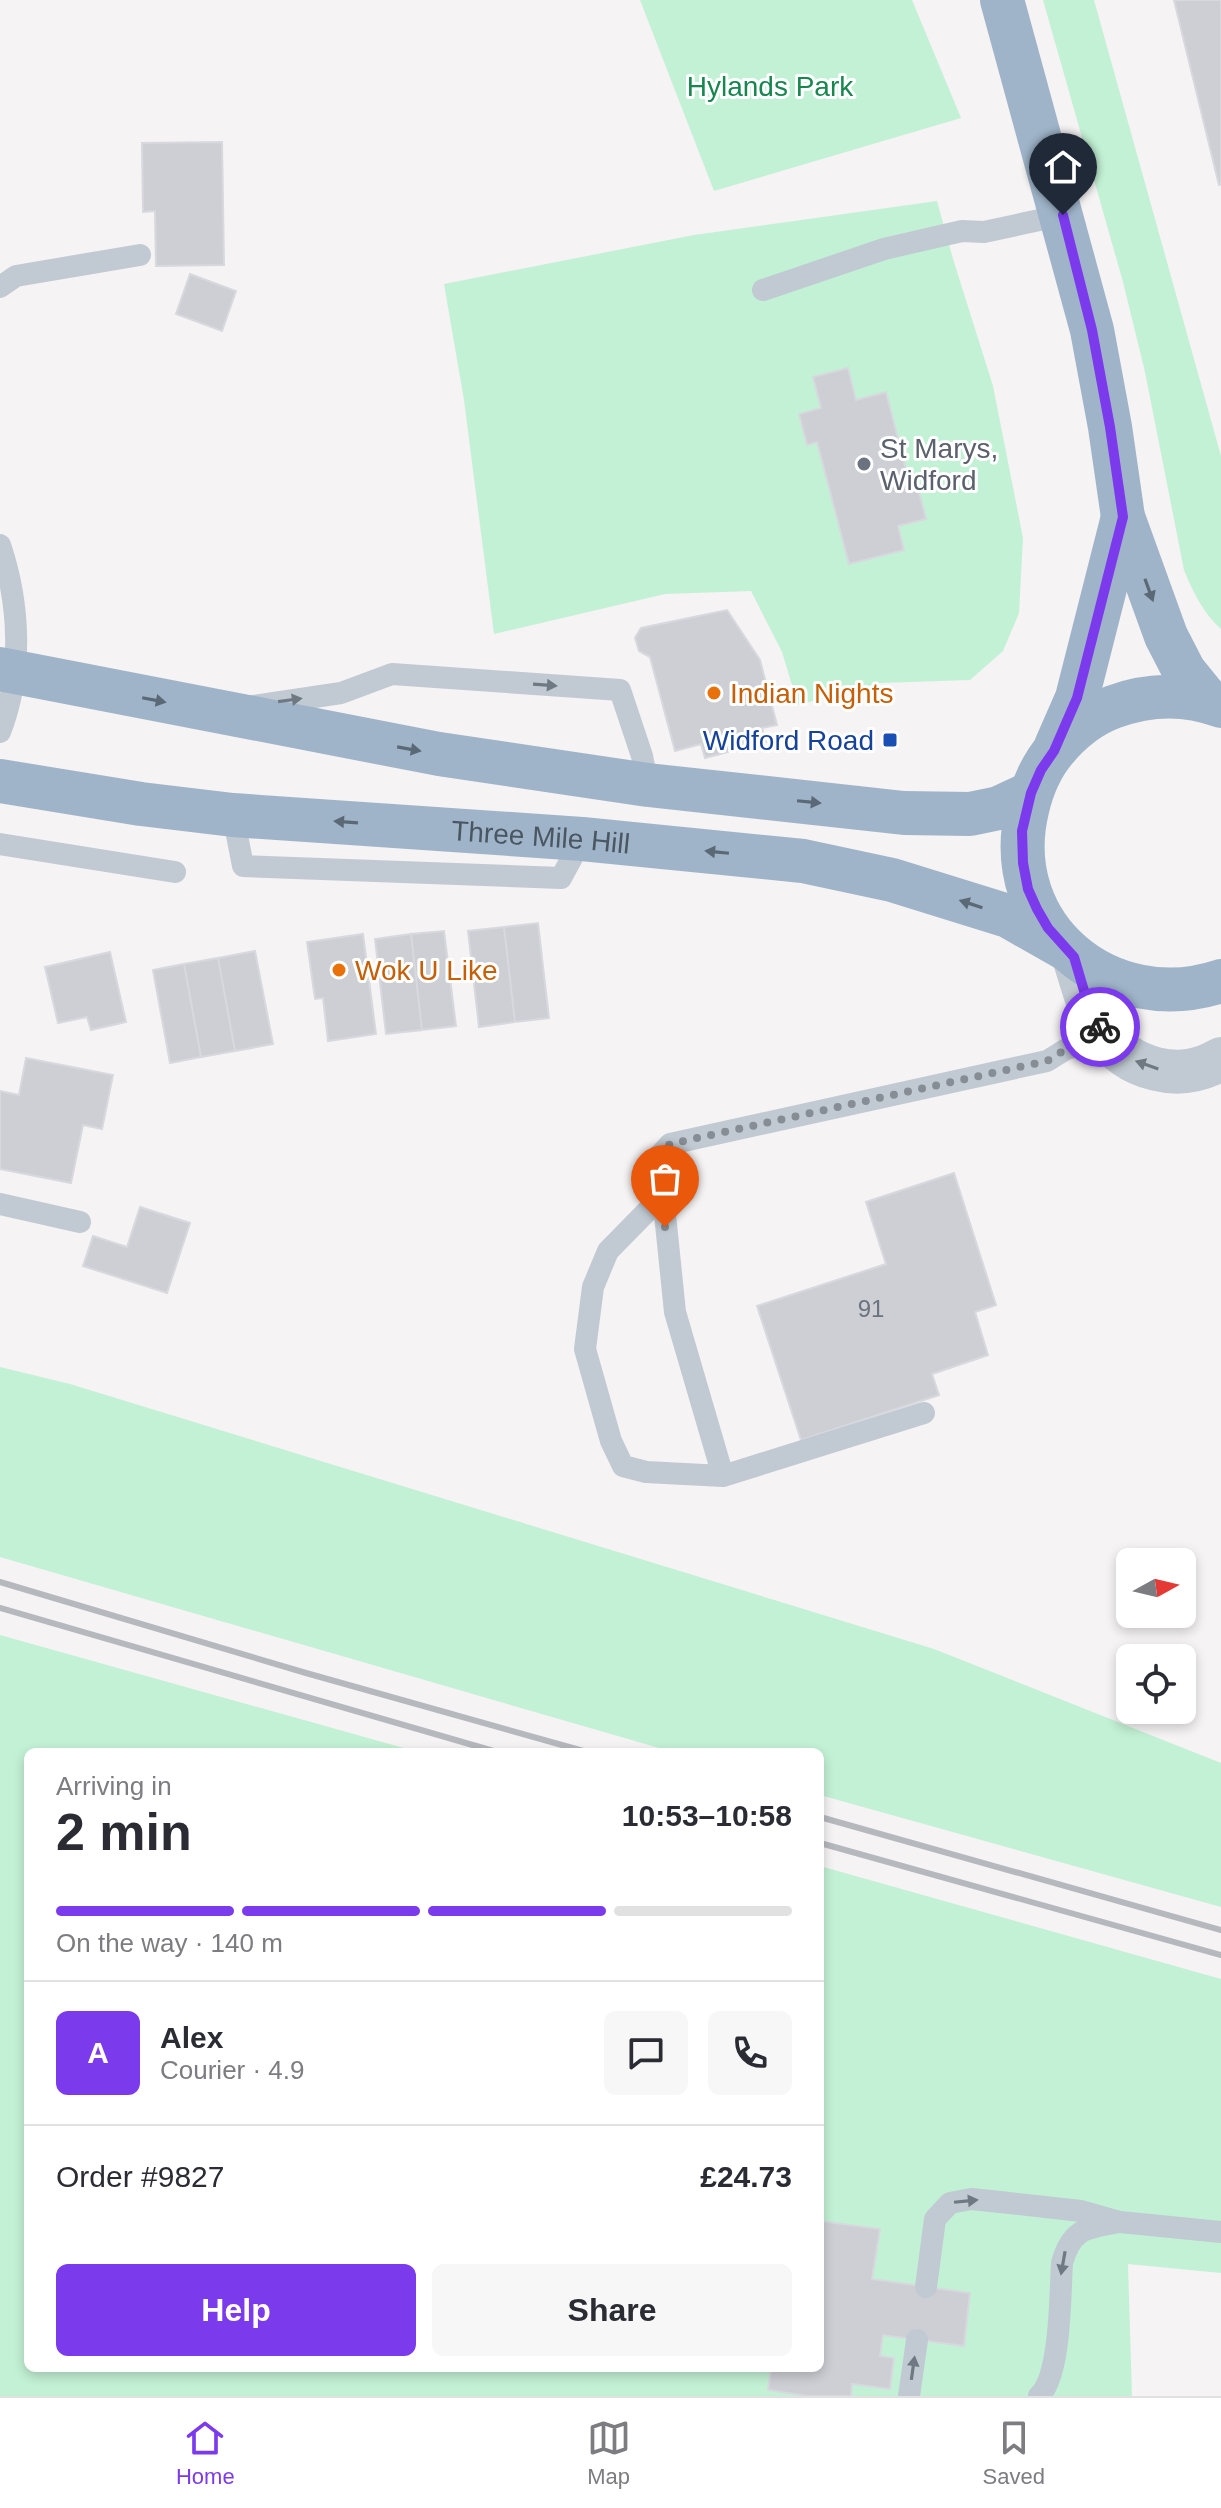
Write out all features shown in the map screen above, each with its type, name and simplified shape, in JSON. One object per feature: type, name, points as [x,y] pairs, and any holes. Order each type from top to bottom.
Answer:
[{"type":"highway","points":[[1002,0],[1092,330],[1123,517],[1166,636],[1184,671],[1215,704]]},
{"type":"highway","points":[[1054,751],[1077,698],[1123,517]]},
{"type":"highway","points":[[7,670],[439,754],[648,785],[904,813],[970,814],[999,808],[1031,793]]},
{"type":"highway","points":[[1070,953],[1048,928],[1028,889],[1023,863],[1022,831],[1031,793],[1041,770],[1063,740],[1092,717],[1125,703],[1162,696],[1215,704]]},
{"type":"highway","name":"Three Mile Hill","points":[[0,782],[233,815],[582,839],[803,861],[876,876],[1008,916],[1103,975],[1147,989],[1187,990],[1221,981]]},
{"type":"street","points":[[1070,953],[1090,1011],[1109,1042],[1128,1058],[1147,1067],[1167,1072],[1210,1071]]},
{"type":"lane","points":[[763,290],[884,249],[962,231],[984,232],[1063,215]]},
{"type":"lane","points":[[0,287],[16,276],[140,255]]},
{"type":"lane","points":[[0,545],[17,621],[7,670],[0,732]]},
{"type":"lane","points":[[212,711],[341,693],[392,674],[620,690],[642,756],[648,785]]},
{"type":"lane","points":[[233,815],[243,866],[561,878],[582,839]]},
{"type":"lane","points":[[383,872],[400,825]]},
{"type":"lane","points":[[0,844],[175,872]]},
{"type":"lane","points":[[723,1476],[675,1312],[659,1156],[670,1144],[1047,1061],[1068,1048],[1109,1042]]},
{"type":"lane","points":[[662,1196],[608,1251],[593,1287],[585,1349],[611,1441],[623,1466],[646,1472],[723,1476],[924,1413]]},
{"type":"lane","points":[[0,1204],[80,1222]]},
{"type":"lane","points":[[926,2287],[935,2219],[950,2203],[971,2199],[1081,2211],[1120,2222],[1221,2232]]},
{"type":"lane","points":[[1039,2396],[1046,2390],[1054,2369],[1062,2263],[1067,2246],[1079,2232],[1120,2222]]},
{"type":"lane","points":[[909,2396],[917,2340]]},
{"type":"green space","name":"Hylands Park","points":[[640,0],[912,0],[961,118],[714,191]]},
{"type":"green space","points":[[1043,0],[1094,0],[1221,456],[1221,629],[1199,602],[1184,570],[1145,372],[1123,282]]},
{"type":"green space","points":[[937,201],[993,386],[1023,538],[1019,613],[1003,651],[970,680],[881,683],[798,705],[782,652],[751,591],[665,594],[494,634],[464,400],[444,284],[694,235]]},
{"type":"green space","points":[[0,1367],[70,1384],[934,1649],[1116,1721],[1116,1724],[1221,1763],[1221,1907],[824,1796],[824,1748],[659,1748],[0,1557]]},
{"type":"green space","points":[[0,1635],[404,1748],[24,1748],[24,2372],[824,2372],[824,1867],[1221,1979],[1221,2273],[1128,2264],[1132,2396],[0,2396]]},
{"type":"building","points":[[1174,0],[1221,0],[1219,185]]},
{"type":"building","points":[[222,142],[224,265],[156,266],[155,211],[143,212],[142,143]]},
{"type":"building","points":[[190,274],[236,291],[222,331],[176,314]]},
{"type":"building","name":"St Marys, Widford","points":[[848,368],[856,400],[886,392],[910,485],[917,484],[926,519],[898,526],[904,550],[849,564],[817,442],[807,445],[799,414],[821,408],[813,377]]},
{"type":"building","name":"Indian Nights","points":[[727,610],[760,660],[777,725],[762,728],[766,742],[705,758],[701,744],[675,751],[650,657],[639,651],[635,638],[641,628]]},
{"type":"building","points":[[538,923],[549,1018],[515,1022],[504,927]]},
{"type":"building","points":[[504,927],[515,1022],[479,1027],[468,931]]},
{"type":"building","points":[[444,931],[456,1026],[422,1030],[411,934]]},
{"type":"building","name":"Wok U Like","points":[[363,934],[376,1034],[328,1041],[323,998],[315,999],[307,942]]},
{"type":"building","points":[[411,934],[422,1030],[386,1034],[375,939]]},
{"type":"building","points":[[255,951],[273,1044],[235,1051],[218,958]]},
{"type":"building","points":[[110,952],[126,1022],[91,1030],[87,1017],[58,1023],[45,967]]},
{"type":"building","points":[[218,958],[235,1051],[201,1057],[184,964]]},
{"type":"building","points":[[184,964],[201,1057],[170,1063],[153,970]]},
{"type":"building","points":[[26,1058],[113,1075],[102,1129],[83,1125],[71,1183],[0,1169],[0,1091],[19,1095]]},
{"type":"building","points":[[954,1173],[996,1305],[975,1312],[988,1355],[932,1374],[939,1395],[801,1440],[757,1306],[886,1264],[866,1202]]},
{"type":"building","points":[[140,1207],[190,1223],[167,1293],[83,1266],[93,1236],[127,1247]]},
{"type":"building","points":[[824,2222],[880,2229],[872,2279],[970,2293],[964,2346],[883,2335],[880,2356],[894,2358],[890,2389],[852,2384],[851,2396],[808,2396],[768,2390],[770,2372],[824,2372]]},
{"type":"railway","points":[[0,1582],[573,1748]]},
{"type":"railway","points":[[0,1608],[483,1748]]},
{"type":"railway","points":[[824,1818],[1221,1930]]},
{"type":"railway","points":[[824,1844],[1221,1955]]},
{"type":"way so far","points":[[665,1227],[659,1156],[670,1144],[1047,1061],[1068,1048],[1109,1042],[1100,1027]]},
{"type":"place","name":"St Marys, Widford","points":[[864,464]]},
{"type":"place","name":"Indian Nights","points":[[714,693]]},
{"type":"place","name":"Widford Road","points":[[890,740]]},
{"type":"place","name":"Wok U Like","points":[[339,970]]},
{"type":"route","points":[[1063,215],[1092,330],[1123,517],[1077,698],[1031,793],[1022,831],[1023,863],[1028,889],[1037,909],[1048,928],[1074,957],[1090,1011],[1100,1027]]}]
